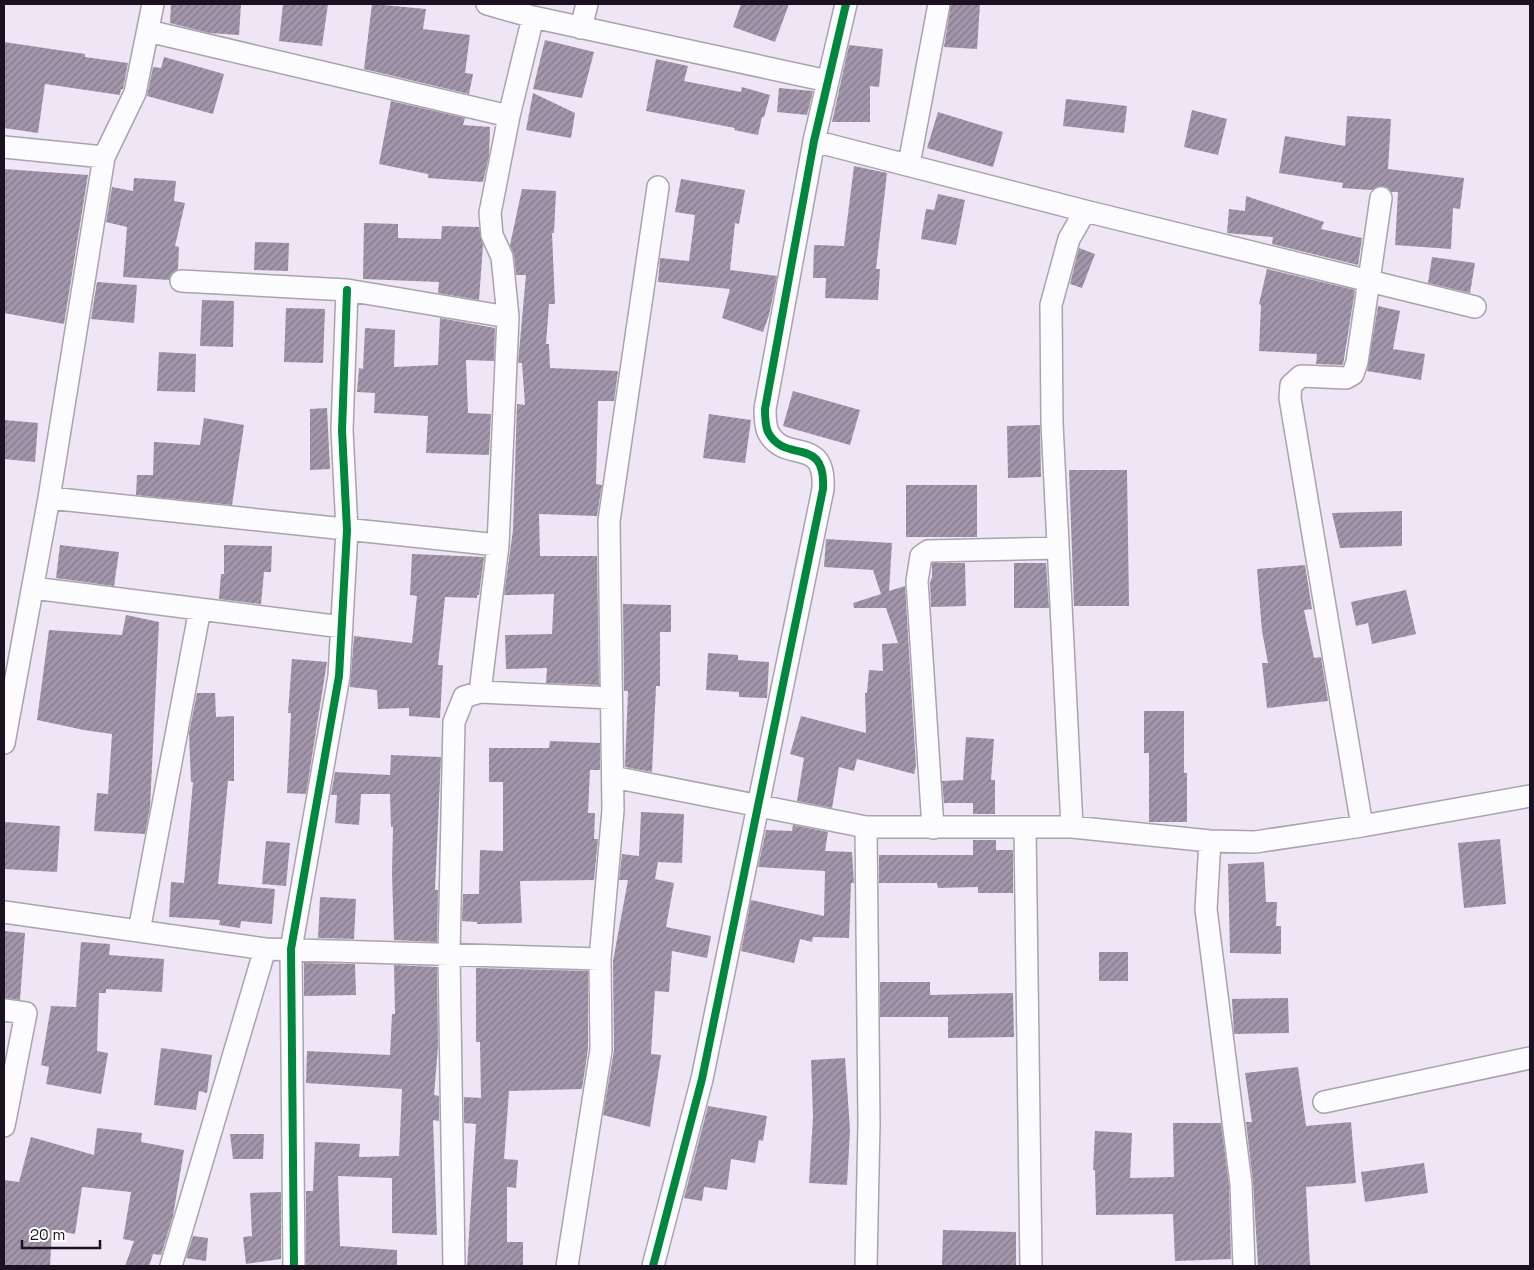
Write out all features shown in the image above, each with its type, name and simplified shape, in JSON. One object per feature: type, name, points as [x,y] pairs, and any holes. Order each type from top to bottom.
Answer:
[{"type":"street","points":[[4,743],[50,498],[104,157],[135,93],[154,4]]},
{"type":"street","points":[[487,4],[581,28],[828,81]]},
{"type":"street","points":[[581,28],[587,4]]},
{"type":"street","points":[[653,1266],[702,1079],[823,489],[822,465],[815,456],[784,447],[774,440],[768,432],[765,409],[814,141],[846,4]]},
{"type":"street","points":[[909,164],[939,4]]},
{"type":"street","points":[[480,692],[498,546],[508,316],[502,256],[492,235],[490,213],[509,116],[533,17]]},
{"type":"street","points":[[148,31],[509,116]]},
{"type":"street","points":[[814,141],[1368,283],[1475,307]]},
{"type":"street","points":[[4,146],[104,157]]},
{"type":"street","points":[[567,1266],[601,1050],[600,959],[613,810],[609,521],[658,187]]},
{"type":"street","points":[[1362,826],[1290,398],[1291,385],[1302,376],[1346,378],[1353,374],[1357,362],[1381,198]]},
{"type":"street","points":[[1072,827],[1052,424],[1051,305],[1069,239],[1085,211]]},
{"type":"street","points":[[181,281],[347,290],[508,316]]},
{"type":"street","points":[[294,1266],[291,950],[339,676],[347,530],[342,430],[347,290]]},
{"type":"street","points":[[50,498],[498,546]]},
{"type":"street","points":[[933,828],[917,581],[921,556],[928,551],[1058,548]]},
{"type":"street","points":[[32,588],[342,627]]},
{"type":"street","points":[[139,931],[200,610]]},
{"type":"street","points":[[454,1266],[450,954],[454,722],[464,697],[480,692],[610,698]]},
{"type":"street","points":[[612,777],[866,827],[1072,827],[1210,841],[1254,842],[1362,826],[1530,796]]},
{"type":"street","points":[[866,827],[868,1123],[866,1266]]},
{"type":"street","points":[[1025,828],[1031,1266]]},
{"type":"street","points":[[1210,841],[1206,909],[1241,1184],[1244,1266]]},
{"type":"street","points":[[4,912],[265,949],[600,959]]},
{"type":"street","points":[[171,1266],[265,949]]},
{"type":"street","points":[[4,1010],[26,1013],[4,1126]]},
{"type":"street","points":[[1324,1102],[1530,1058]]},
{"type":"building","points":[[171,4],[241,4],[239,35],[209,33],[170,23]]},
{"type":"building","points":[[283,4],[328,4],[322,46],[279,41]]},
{"type":"building","points":[[372,4],[426,9],[423,29],[470,35],[465,73],[473,74],[469,94],[364,69]]},
{"type":"building","points":[[741,4],[789,4],[775,42],[733,27]]},
{"type":"building","points":[[951,4],[980,4],[977,49],[944,47]]},
{"type":"building","points":[[545,40],[594,52],[582,98],[533,89]]},
{"type":"building","points":[[4,42],[85,54],[85,57],[128,63],[123,89],[121,89],[120,95],[45,84],[38,133],[4,128]]},
{"type":"building","points":[[849,45],[883,49],[879,87],[870,86],[870,122],[832,122]]},
{"type":"building","points":[[164,57],[224,74],[213,114],[147,96],[153,67],[161,68]]},
{"type":"building","points":[[656,59],[688,66],[684,81],[741,92],[742,87],[770,95],[758,135],[734,130],[735,128],[646,111]]},
{"type":"building","points":[[779,88],[813,91],[807,115],[777,112]]},
{"type":"building","points":[[533,93],[575,113],[571,138],[526,130]]},
{"type":"building","points":[[1066,99],[1127,106],[1124,133],[1063,126]]},
{"type":"building","points":[[391,101],[465,118],[463,125],[490,127],[489,156],[483,182],[428,178],[428,174],[379,164]]},
{"type":"building","points":[[1192,110],[1227,119],[1218,155],[1184,147]]},
{"type":"building","points":[[938,112],[1003,132],[993,167],[927,148]]},
{"type":"building","points":[[1347,116],[1391,119],[1388,169],[1464,178],[1460,209],[1453,208],[1451,249],[1395,245],[1398,192],[1391,192],[1388,188],[1382,186],[1371,190],[1342,188],[1343,183],[1279,173],[1285,136],[1345,146]]},
{"type":"building","points":[[854,166],[887,173],[876,269],[880,269],[878,300],[825,298],[826,278],[813,278],[814,245],[844,246]]},
{"type":"building","points":[[4,169],[88,175],[64,324],[4,313]]},
{"type":"building","points":[[134,178],[176,181],[174,201],[185,203],[175,246],[179,247],[178,269],[171,274],[169,280],[123,277],[127,227],[106,222],[112,187],[133,191]]},
{"type":"building","points":[[681,179],[745,190],[739,224],[735,223],[730,270],[777,276],[769,315],[763,332],[722,318],[730,289],[658,282],[660,258],[689,261],[695,215],[675,212]]},
{"type":"building","points":[[522,189],[556,191],[554,233],[552,233],[555,304],[549,304],[546,344],[549,344],[550,368],[618,371],[614,401],[598,401],[596,484],[602,485],[597,516],[539,514],[540,556],[597,556],[599,685],[546,683],[547,668],[506,669],[505,635],[552,634],[554,594],[504,595],[513,530],[517,404],[525,405],[522,363],[518,363],[526,275],[516,275],[514,255],[510,245]]},
{"type":"building","points":[[938,194],[965,200],[956,245],[921,239],[926,209],[934,210]]},
{"type":"building","points":[[1246,196],[1324,222],[1321,229],[1362,238],[1358,265],[1272,244],[1273,237],[1227,233],[1229,209],[1245,211]]},
{"type":"building","points":[[364,223],[398,224],[398,238],[441,239],[442,226],[479,227],[483,245],[479,300],[438,293],[439,282],[363,279]]},
{"type":"building","points":[[255,242],[289,243],[288,271],[254,270]]},
{"type":"building","points":[[1079,248],[1095,254],[1082,288],[1070,284]]},
{"type":"building","points":[[1432,257],[1475,263],[1470,293],[1428,283]]},
{"type":"building","points":[[1267,269],[1355,290],[1343,365],[1316,364],[1317,354],[1259,351],[1261,305],[1259,304]]},
{"type":"building","points":[[97,282],[137,285],[134,323],[91,319]]},
{"type":"building","points":[[202,300],[234,301],[233,347],[200,346]]},
{"type":"building","points":[[1378,306],[1400,311],[1393,349],[1425,354],[1421,380],[1367,371]]},
{"type":"building","points":[[286,308],[325,309],[323,363],[284,362]]},
{"type":"building","points":[[440,318],[495,328],[494,361],[466,360],[468,413],[491,414],[489,455],[426,453],[428,416],[374,413],[375,393],[357,392],[359,368],[363,369],[365,328],[395,330],[394,367],[438,365]]},
{"type":"building","points":[[159,352],[196,354],[195,392],[157,391]]},
{"type":"building","points":[[793,391],[860,410],[850,445],[783,426]]},
{"type":"building","points":[[327,408],[330,469],[310,470],[310,409]]},
{"type":"building","points":[[709,414],[751,420],[745,463],[703,458]]},
{"type":"building","points":[[204,418],[244,425],[232,505],[136,495],[137,475],[153,475],[154,442],[200,445]]},
{"type":"building","points":[[4,420],[38,423],[35,462],[4,459]]},
{"type":"building","points":[[1040,425],[1041,477],[1008,478],[1007,426]]},
{"type":"building","points":[[1069,470],[1127,470],[1129,606],[1074,606]]},
{"type":"building","points":[[906,485],[977,485],[977,537],[906,537]]},
{"type":"building","points":[[1402,511],[1402,546],[1340,548],[1332,513]]},
{"type":"building","points":[[826,539],[892,543],[889,591],[905,586],[916,766],[914,774],[857,759],[854,771],[839,767],[832,808],[797,801],[804,758],[790,754],[801,716],[866,733],[865,693],[867,693],[869,670],[883,671],[882,644],[898,643],[886,608],[854,608],[853,603],[881,594],[873,570],[824,567]]},
{"type":"building","points":[[60,545],[119,552],[114,586],[56,578]]},
{"type":"building","points":[[224,545],[272,546],[271,572],[264,572],[261,604],[219,599],[221,574],[224,574]]},
{"type":"building","points":[[412,554],[484,557],[477,598],[445,597],[438,665],[443,665],[440,718],[409,716],[409,708],[378,709],[377,690],[350,687],[354,636],[412,643],[417,596],[410,595]]},
{"type":"building","points":[[932,563],[965,563],[966,606],[931,607],[930,582]]},
{"type":"building","points":[[1014,563],[1046,563],[1049,608],[1014,608]]},
{"type":"building","points":[[1305,565],[1312,609],[1304,610],[1314,658],[1321,657],[1328,701],[1267,708],[1262,663],[1268,663],[1262,631],[1257,569]]},
{"type":"building","points":[[1406,590],[1416,634],[1372,644],[1368,623],[1356,626],[1351,602]]},
{"type":"building","points":[[623,604],[671,605],[671,632],[660,632],[660,686],[656,686],[652,772],[625,767],[628,691],[624,691]]},
{"type":"building","points":[[126,615],[159,622],[150,807],[145,834],[94,831],[97,793],[108,794],[112,734],[37,720],[49,630],[122,635]]},
{"type":"building","points":[[708,653],[738,655],[738,660],[769,662],[767,698],[739,697],[739,692],[706,690]]},
{"type":"building","points":[[292,659],[327,662],[306,794],[287,793],[291,713],[288,713]]},
{"type":"building","points":[[197,693],[215,693],[216,717],[234,716],[234,781],[228,781],[218,884],[275,889],[272,924],[241,921],[240,928],[219,925],[220,920],[169,917],[171,882],[184,883],[193,782],[191,782],[189,733]]},
{"type":"building","points":[[1144,711],[1184,711],[1184,773],[1187,773],[1187,822],[1149,822],[1149,753],[1144,753]]},
{"type":"building","points":[[966,737],[994,739],[991,780],[995,780],[995,814],[973,814],[973,803],[944,803],[942,781],[963,780]]},
{"type":"building","points":[[550,741],[600,743],[600,770],[590,770],[588,813],[595,813],[594,839],[598,839],[594,880],[520,881],[522,923],[477,924],[477,922],[462,921],[463,894],[479,894],[480,850],[503,851],[503,782],[489,782],[489,748],[549,748]]},
{"type":"building","points":[[391,755],[441,757],[435,890],[438,890],[437,942],[394,940],[393,827],[391,827],[390,794],[361,794],[359,825],[335,823],[337,795],[331,795],[335,772],[390,775]]},
{"type":"building","points":[[641,812],[684,814],[682,863],[658,862],[655,879],[674,883],[666,927],[711,936],[707,958],[672,951],[669,992],[655,991],[651,1054],[661,1055],[650,1127],[603,1115],[614,1050],[613,961],[628,880],[619,880],[622,854],[639,856]]},
{"type":"building","points":[[5,822],[60,826],[57,872],[4,869]]},
{"type":"building","points":[[793,825],[828,832],[825,851],[852,852],[854,883],[851,883],[849,938],[813,937],[812,942],[800,939],[794,963],[741,951],[751,900],[824,916],[825,871],[758,867],[766,830],[792,831]]},
{"type":"building","points":[[1500,839],[1506,904],[1464,908],[1458,843]]},
{"type":"building","points":[[973,840],[996,840],[996,850],[1013,850],[1013,893],[978,893],[978,887],[938,888],[937,883],[879,883],[879,855],[973,855]]},
{"type":"building","points":[[266,841],[290,843],[286,886],[262,884]]},
{"type":"building","points":[[1264,862],[1266,902],[1277,902],[1276,926],[1281,926],[1281,954],[1230,953],[1228,864]]},
{"type":"building","points":[[320,897],[356,899],[354,939],[318,938]]},
{"type":"building","points":[[4,931],[25,933],[20,1000],[4,998]]},
{"type":"building","points":[[81,942],[110,944],[109,955],[164,959],[162,992],[106,989],[106,993],[99,993],[97,1051],[108,1053],[101,1094],[46,1084],[49,1067],[41,1065],[51,1006],[76,1007]]},
{"type":"building","points":[[1099,952],[1128,952],[1128,981],[1099,981]]},
{"type":"building","points":[[304,963],[355,964],[356,995],[304,996]]},
{"type":"building","points":[[394,965],[437,967],[438,1046],[434,1095],[439,1096],[439,1121],[433,1120],[437,1235],[392,1233],[392,1178],[338,1176],[340,1246],[397,1250],[397,1266],[306,1266],[306,1191],[313,1191],[315,1142],[360,1144],[359,1157],[399,1156],[402,1089],[306,1083],[307,1051],[390,1055],[392,1014],[395,1014]]},
{"type":"building","points":[[476,968],[588,971],[588,1049],[582,1089],[509,1091],[504,1159],[518,1160],[516,1188],[507,1187],[507,1242],[523,1242],[523,1266],[467,1266],[476,1124],[464,1123],[464,1097],[481,1098],[480,1042],[476,1042]]},
{"type":"building","points":[[880,982],[930,982],[930,995],[1013,993],[1014,1037],[948,1038],[948,1017],[880,1017]]},
{"type":"building","points":[[1288,998],[1289,1033],[1234,1034],[1232,999]]},
{"type":"building","points":[[161,1048],[212,1055],[207,1093],[199,1091],[196,1110],[154,1105]]},
{"type":"building","points":[[845,1058],[850,1130],[847,1185],[809,1183],[813,1117],[811,1060]]},
{"type":"building","points":[[1298,1067],[1306,1126],[1351,1122],[1356,1183],[1306,1187],[1310,1266],[1258,1266],[1253,1182],[1246,1122],[1252,1122],[1245,1073]]},
{"type":"building","points":[[708,1106],[767,1116],[763,1141],[759,1140],[755,1163],[731,1159],[727,1190],[704,1187],[702,1201],[684,1198]]},
{"type":"building","points":[[1173,1123],[1221,1123],[1229,1185],[1231,1259],[1175,1261],[1173,1214],[1096,1215],[1095,1170],[1093,1170],[1095,1131],[1132,1133],[1130,1178],[1174,1177]]},
{"type":"building","points":[[97,1128],[142,1133],[141,1142],[184,1150],[173,1216],[161,1255],[153,1254],[149,1266],[125,1266],[134,1241],[123,1239],[131,1192],[82,1187],[75,1234],[52,1230],[50,1266],[4,1266],[4,1180],[19,1182],[31,1137],[94,1155]]},
{"type":"building","points":[[230,1134],[264,1134],[263,1159],[233,1159]]},
{"type":"building","points":[[1424,1163],[1428,1193],[1365,1202],[1361,1172]]},
{"type":"building","points":[[281,1192],[281,1259],[246,1264],[243,1237],[252,1236],[250,1193]]},
{"type":"building","points":[[943,1230],[1016,1232],[1016,1266],[942,1266]]},
{"type":"building","points":[[193,1236],[208,1238],[206,1261],[186,1258]]},
{"type":"cycle path","points":[[653,1266],[702,1079],[823,489],[822,472],[818,462],[811,455],[784,447],[775,442],[767,429],[765,409],[814,141],[846,4]]},
{"type":"cycle path","points":[[294,1266],[291,949],[339,676],[347,530],[342,430],[347,290]]}]
